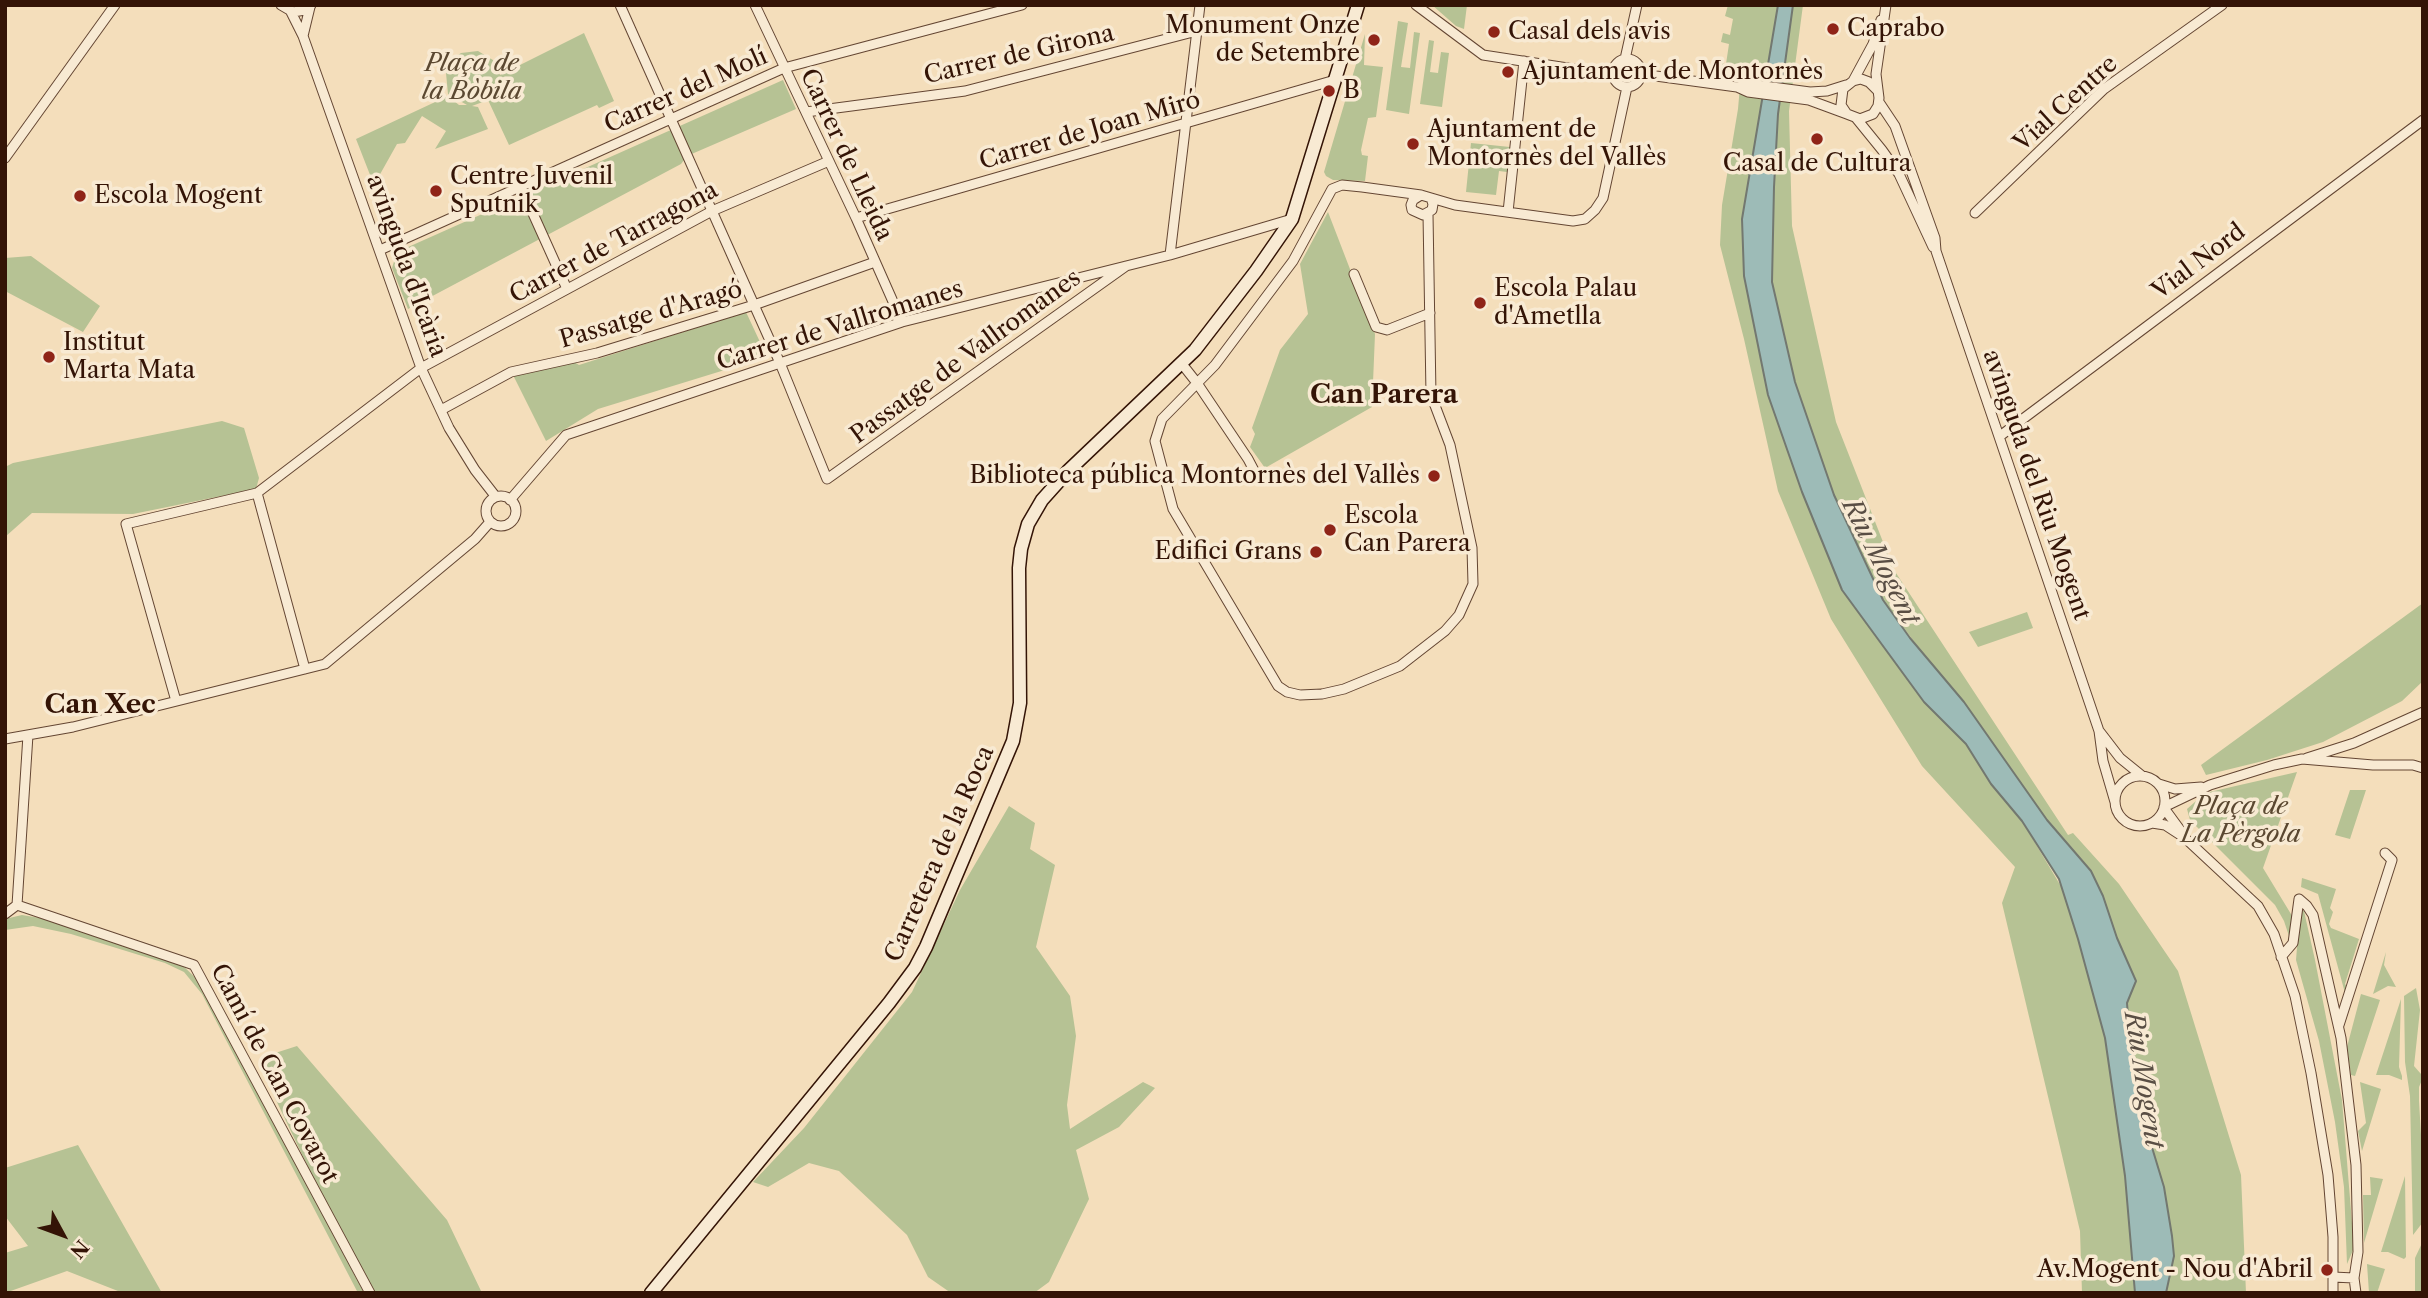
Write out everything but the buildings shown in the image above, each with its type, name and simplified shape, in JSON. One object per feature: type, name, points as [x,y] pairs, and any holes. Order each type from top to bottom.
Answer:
[{"type":"street","points":[[5,159],[116,5]]},
{"type":"street","points":[[282,5],[291,12],[300,12],[310,6]]},
{"type":"street","points":[[620,5],[780,363]]},
{"type":"street","name":"Carrer de Lleida","points":[[755,5],[902,322]]},
{"type":"street","name":"Carrer del Molí","points":[[380,250],[784,68],[1022,5]]},
{"type":"street","points":[[1170,255],[1200,5]]},
{"type":"street","points":[[1258,478],[1248,459],[1182,364],[1256,271],[1292,219],[1358,5]]},
{"type":"street","points":[[1416,5],[1483,55],[1613,75]]},
{"type":"street","points":[[1625,59],[1637,5]]},
{"type":"street","points":[[1642,74],[1737,87],[1749,84],[1810,96],[1852,116],[1865,118],[1873,114],[1879,102],[1877,74],[1886,5]]},
{"type":"street","points":[[1852,116],[1840,100],[1873,44],[1886,5]]},
{"type":"street","name":"Vial Centre","points":[[1975,213],[2104,89],[2222,5]]},
{"type":"street","points":[[303,36],[310,6]]},
{"type":"street","name":"avinguda d'Icària","points":[[291,12],[303,36],[421,368],[475,470],[496,497]]},
{"type":"street","name":"Carrer de Girona","points":[[806,112],[965,91],[1197,31]]},
{"type":"street","points":[[1625,59],[1637,62],[1642,74],[1638,82],[1627,87],[1618,83],[1613,75],[1616,64],[1625,59]]},
{"type":"street","points":[[1508,212],[1524,61]]},
{"type":"street","name":"Carrer de Joan Miró","points":[[856,218],[1335,80]]},
{"type":"street","points":[[1810,96],[1866,80],[1878,91]]},
{"type":"street","points":[[1426,197],[1433,204],[1430,212],[1431,395],[1450,445],[1472,548],[1474,584],[1459,615],[1445,631],[1400,666],[1344,689],[1300,695],[1287,692],[1278,686],[1173,509],[1154,441],[1162,419],[1215,365],[1293,261],[1332,189],[1342,185],[1426,197],[1455,205],[1573,221],[1585,219],[1603,198],[1627,87]]},
{"type":"street","name":"avinguda del Riu Mogent","points":[[1879,102],[1897,131],[1935,237],[1936,251]]},
{"type":"street","name":"avinguda del Riu Mogent","points":[[1852,116],[1899,174],[1936,251],[2099,731],[2103,761],[2115,802]]},
{"type":"street","name":"Vial Nord","points":[[2000,436],[2423,120]]},
{"type":"street","points":[[1877,144],[1889,148],[1896,140],[1897,131]]},
{"type":"street","name":"Carrer de Tarragona","points":[[257,493],[421,368],[712,211],[829,161]]},
{"type":"street","points":[[521,187],[567,289]]},
{"type":"street","points":[[1426,197],[1413,200],[1412,210],[1423,215],[1455,205]]},
{"type":"street","name":"Carrer de Vallromanes","points":[[510,499],[566,435],[902,322],[1170,255],[1292,219]]},
{"type":"street","name":"Passatge d'Aragó","points":[[441,410],[511,372],[577,359],[754,305],[875,262]]},
{"type":"street","name":"Passatge de Vallromanes","points":[[780,363],[827,479],[1126,266]]},
{"type":"street","points":[[1354,274],[1376,327],[1387,330],[1430,313]]},
{"type":"street","name":"Carretera de la Roca","points":[[651,1293],[915,968],[1013,741],[1020,703],[1019,568],[1024,536],[1034,512],[1068,471],[1182,364]]},
{"type":"street","points":[[176,701],[126,524],[257,493],[305,669]]},
{"type":"street","points":[[496,497],[510,499],[516,513],[512,522],[498,526],[489,522],[486,508],[496,497]]},
{"type":"street","points":[[5,739],[28,736],[325,664],[475,539],[489,522]]},
{"type":"street","points":[[2152,823],[2164,808],[2210,785],[2354,743],[2423,712]]},
{"type":"street","name":"avinguda del Riu Mogent","points":[[2099,731],[2120,758],[2143,776]]},
{"type":"street","points":[[5,914],[17,905],[28,736]]},
{"type":"street","points":[[2302,759],[2373,765],[2413,765],[2423,768]]},
{"type":"street","points":[[2210,785],[2175,789],[2143,776],[2132,777],[2123,782],[2117,791],[2115,802],[2119,815],[2130,824],[2165,825],[2185,838],[2258,906],[2274,934],[2295,996],[2328,1175],[2333,1237],[2333,1293]]},
{"type":"street","points":[[2159,784],[2165,797],[2164,808],[2185,838]]},
{"type":"street","points":[[2339,1027],[2392,860],[2385,853]]},
{"type":"street","points":[[2281,957],[2294,943],[2299,899],[2313,915],[2339,1027],[2356,1165],[2356,1293]]},
{"type":"street","name":"Camí de Can Covarot","points":[[17,905],[194,965],[370,1293]]},
{"type":"street","points":[[2333,1277],[2354,1278]]},
{"type":"green space","points":[[1432,5],[1467,5],[1464,29],[1456,26]]},
{"type":"green space","points":[[1728,5],[1778,5],[1742,219],[1744,276],[1768,395],[1842,590],[1924,702],[1966,744],[1991,784],[2022,821],[2062,888],[2105,1038],[2125,1176],[2135,1293],[2082,1293],[2080,1231],[2002,903],[2015,867],[1922,766],[1831,619],[1778,491],[1720,245],[1722,205],[1738,109],[1742,63],[1734,70],[1717,67],[1718,63],[1726,64],[1729,44],[1721,42],[1723,33],[1730,35],[1733,19],[1725,16]]},
{"type":"green space","points":[[1793,5],[1803,5],[1789,111],[1792,226],[1836,422],[1894,570],[2068,835],[2073,833],[2119,884],[2178,971],[2241,1175],[2246,1293],[2166,1293],[2174,1256],[2172,1236],[2164,1187],[2144,1121],[2130,1044],[2127,1003],[2136,981],[2117,938],[2103,896],[2091,872],[2047,820],[1883,600],[1834,495],[1795,382],[1772,282],[1778,114]]},
{"type":"green space","points":[[1398,21],[1408,23],[1401,67],[1410,68],[1414,32],[1420,33],[1409,114],[1386,110]]},
{"type":"green space","name":"Plaça de la Bòbila","points":[[584,33],[614,101],[599,108],[597,105],[509,145],[488,100],[472,106],[478,107],[488,129],[435,149],[446,131],[422,116],[405,143],[397,144],[374,185],[356,139],[448,96],[459,105],[467,105],[448,94],[446,73],[454,58],[461,53],[478,51],[493,60],[500,75]]},
{"type":"green space","points":[[1365,34],[1364,65],[1383,67],[1376,117],[1368,118],[1361,150],[1362,155],[1368,156],[1365,181],[1333,180],[1324,172]]},
{"type":"green space","points":[[1429,40],[1434,41],[1430,72],[1438,73],[1441,52],[1449,53],[1442,107],[1420,104]]},
{"type":"green space","points":[[1628,66],[1636,74],[1628,82],[1620,74]]},
{"type":"green space","points":[[783,80],[796,109],[687,156],[681,164],[408,309],[392,268],[397,252]]},
{"type":"green space","points":[[1471,143],[1510,147],[1507,172],[1499,171],[1496,195],[1466,192]]},
{"type":"green space","points":[[1328,212],[1375,334],[1372,407],[1265,468],[1250,447],[1255,434],[1252,428],[1280,350],[1308,314],[1300,264]]},
{"type":"green space","points":[[31,256],[100,306],[83,332],[5,291],[5,258]]},
{"type":"green space","points":[[746,312],[767,357],[598,409],[546,441],[513,375],[571,360],[579,365]]},
{"type":"green space","points":[[222,421],[244,428],[259,478],[256,489],[133,514],[32,513],[5,537],[5,467],[13,463]]},
{"type":"green space","points":[[2423,603],[2423,681],[2402,701],[2323,742],[2267,760],[2206,775],[2201,765]]},
{"type":"green space","points":[[2027,612],[2033,628],[1978,647],[1969,632]]},
{"type":"green space","name":"Plaça de La Pèrgola","points":[[2297,772],[2263,868],[2294,919],[2293,934],[2289,936],[2275,905],[2190,820],[2187,809],[2205,793]]},
{"type":"green space","points":[[2350,790],[2366,790],[2350,839],[2335,835]]},
{"type":"green space","points":[[1009,806],[1035,823],[1030,849],[1055,865],[1036,947],[1070,996],[1076,1036],[1067,1105],[1070,1129],[1143,1082],[1155,1088],[1119,1127],[1076,1150],[1089,1199],[1049,1282],[1034,1293],[951,1293],[928,1277],[907,1235],[839,1171],[809,1163],[768,1187],[753,1182],[804,1128],[912,992],[960,890]]},
{"type":"green space","points":[[2302,878],[2336,889],[2330,908],[2333,912],[2329,924],[2331,928],[2359,939],[2345,984],[2348,988],[2345,993],[2318,894],[2301,887]]},
{"type":"green space","points":[[2300,911],[2304,911],[2315,960],[2342,1100],[2354,1248],[2347,1264],[2344,1187],[2335,1122],[2319,1041],[2296,960]]},
{"type":"green space","points":[[22,915],[46,919],[180,963],[200,982],[364,1293],[358,1293],[202,994],[184,972],[165,963],[71,934],[33,926],[5,930],[5,919]]},
{"type":"green space","points":[[2386,952],[2384,965],[2396,987],[2388,986],[2373,994]]},
{"type":"green space","points":[[2416,988],[2420,1010],[2414,1066],[2421,1074],[2422,1080],[2419,1101],[2423,1222],[2413,1235],[2410,1096],[2405,1062],[2404,996]]},
{"type":"green space","points":[[2361,994],[2380,1000],[2355,1076],[2351,1075],[2347,1047]]},
{"type":"green space","points":[[2401,999],[2399,1067],[2402,1080],[2389,1075],[2376,1075]]},
{"type":"green space","points":[[297,1046],[447,1220],[482,1293],[368,1293],[265,1077],[269,1055]]},
{"type":"green space","points":[[2360,1082],[2381,1089],[2362,1151],[2358,1131],[2366,1123]]},
{"type":"green space","points":[[78,1145],[162,1293],[123,1293],[67,1271],[5,1293],[5,1253],[28,1246],[5,1216],[5,1168]]},
{"type":"green space","points":[[2405,1176],[2406,1257],[2404,1259],[2381,1252]]},
{"type":"green space","points":[[2370,1177],[2383,1179],[2364,1243],[2363,1195],[2371,1195]]},
{"type":"green space","points":[[2423,1241],[2423,1293],[2415,1293],[2415,1258]]},
{"type":"green space","points":[[2367,1264],[2385,1269],[2377,1293],[2369,1293]]},
{"type":"water","points":[[1778,5],[1793,5],[1778,114],[1772,282],[1795,382],[1834,495],[1883,600],[1910,638],[1964,702],[2047,820],[2091,871],[2103,896],[2117,938],[2136,981],[2127,1003],[2130,1044],[2137,1070],[2144,1121],[2164,1187],[2172,1236],[2174,1256],[2166,1293],[2135,1293],[2125,1176],[2105,1038],[2059,879],[2022,821],[1991,784],[1966,744],[1924,702],[1842,590],[1802,492],[1768,395],[1744,276],[1742,219]]},
{"type":"place","name":"Caprabo","points":[[1833,29]]},
{"type":"place","name":"Casal dels avis","points":[[1494,32]]},
{"type":"place","name":"Monument Onze de Setembre","points":[[1374,40]]},
{"type":"place","name":"Ajuntament de Montornès","points":[[1508,72]]},
{"type":"place","name":"B","points":[[1329,91]]},
{"type":"place","name":"Casal de Cultura","points":[[1817,139]]},
{"type":"place","name":"Ajuntament de Montornès del Vallès","points":[[1413,144]]},
{"type":"place","name":"Centre Juvenil Sputnik","points":[[436,191]]},
{"type":"place","name":"Escola Mogent","points":[[80,196]]},
{"type":"place","name":"Escola Palau d'Ametlla","points":[[1480,303]]},
{"type":"place","name":"Institut Marta Mata","points":[[49,357]]},
{"type":"place","name":"Biblioteca pública Montornès del Vallès","points":[[1434,476]]},
{"type":"place","name":"Escola Can Parera","points":[[1330,530]]},
{"type":"place","name":"Edifici Grans","points":[[1316,552]]},
{"type":"place","name":"Av.Mogent - Nou d'Abril","points":[[2327,1270]]},
{"type":"district","name":"Can Parera","points":[[1384,395]]},
{"type":"district","name":"Can Xec","points":[[100,705]]},
{"type":"water label","name":"Riu Mogent","points":[[1880,562]]},
{"type":"water label","name":"Riu Mogent","points":[[2143,1080]]}]
